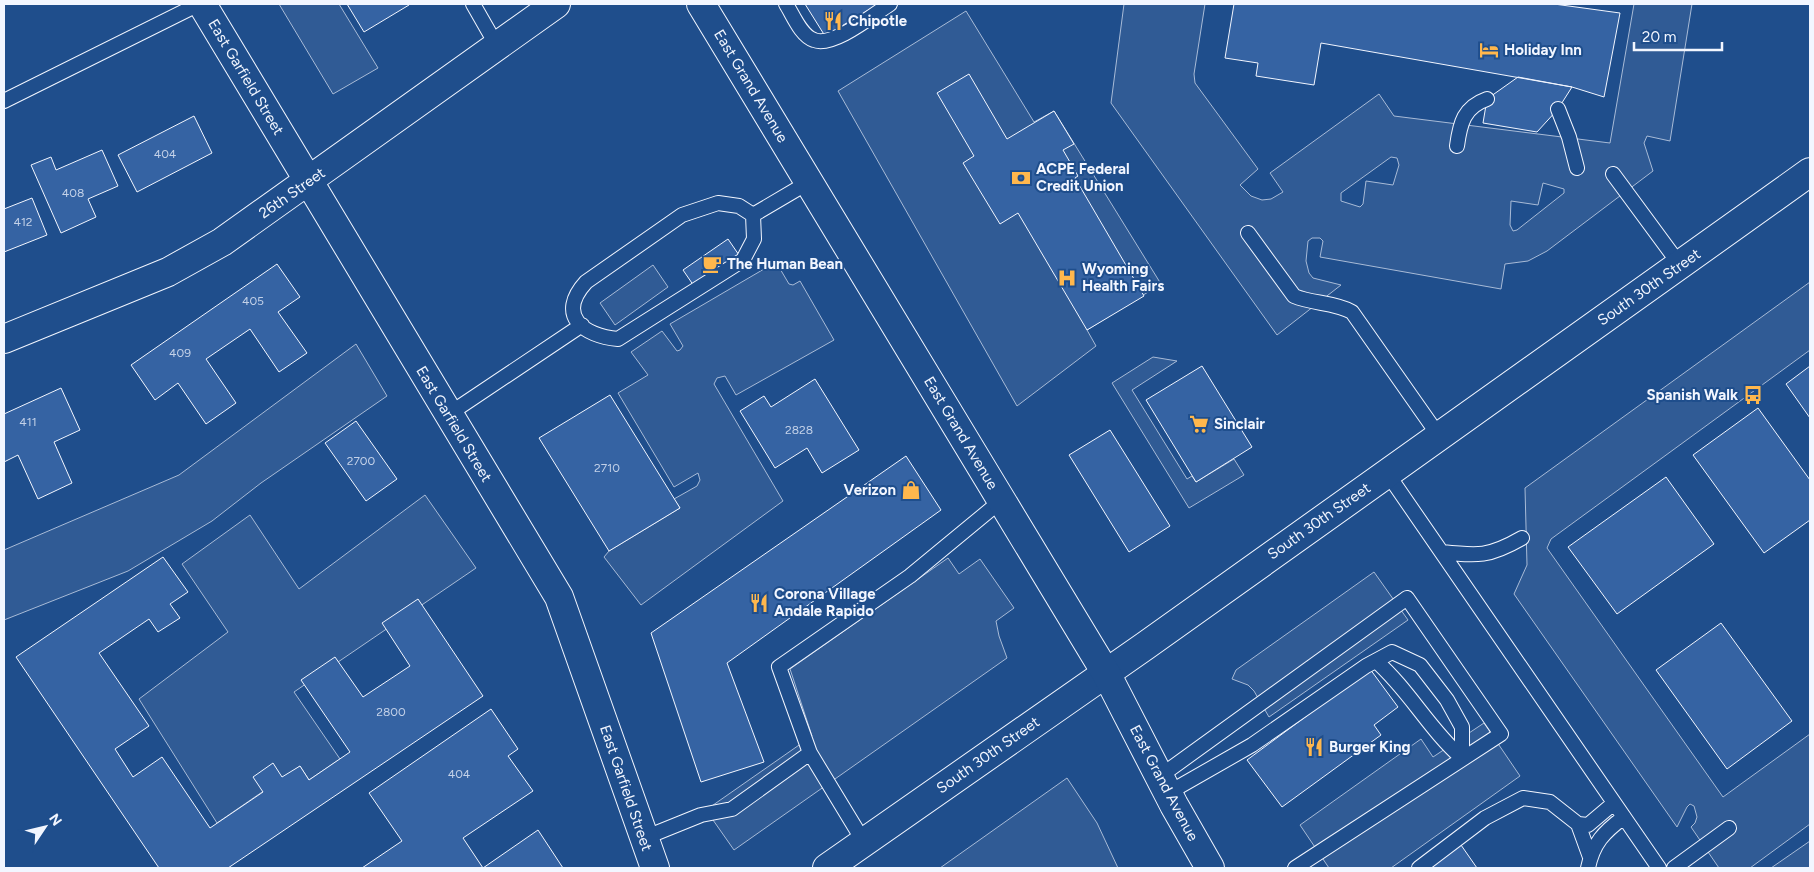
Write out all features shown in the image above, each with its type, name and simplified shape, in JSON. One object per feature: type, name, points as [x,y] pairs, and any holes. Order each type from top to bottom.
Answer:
[{"type":"street","name":"East Garfield Street","points":[[200,4],[309,181],[559,597],[655,868]]},
{"type":"street","name":"26th Street","points":[[4,338],[168,272],[222,242],[556,4]]},
{"type":"street","name":"East Grand Avenue","points":[[701,4],[1106,672],[1164,785],[1210,868]]},
{"type":"street","name":"South 30th Street","points":[[848,858],[1106,672],[1810,172]]},
{"type":"lane","points":[[4,100],[200,4]]},
{"type":"lane","points":[[472,4],[497,46]]},
{"type":"lane","points":[[786,4],[805,33],[814,40],[825,42],[847,32],[890,4]]},
{"type":"lane","points":[[1457,146],[1459,126],[1465,112],[1478,102],[1487,99]]},
{"type":"lane","points":[[1558,109],[1569,137],[1577,168]]},
{"type":"lane","points":[[1612,174],[1680,265]]},
{"type":"lane","points":[[753,215],[809,182]]},
{"type":"lane","points":[[718,203],[739,206],[753,215],[754,239],[743,260],[618,340],[603,338],[588,331],[582,326],[572,311],[576,293],[586,282],[682,215],[718,203]]},
{"type":"lane","points":[[1248,233],[1294,296],[1305,301],[1340,305],[1352,312],[1439,436]]},
{"type":"lane","points":[[449,414],[582,326]]},
{"type":"lane","points":[[1387,473],[1659,868]]},
{"type":"lane","points":[[848,858],[779,668],[910,576],[1002,500]]},
{"type":"lane","points":[[1442,552],[1479,556],[1501,550],[1522,538]]},
{"type":"lane","points":[[1164,785],[1407,598],[1501,734],[1295,868]]},
{"type":"lane","points":[[1164,785],[1252,745],[1392,652],[1420,665],[1447,700],[1462,726],[1462,758]]},
{"type":"lane","points":[[1376,661],[1395,677],[1442,740],[1462,758]]},
{"type":"lane","points":[[644,838],[702,815],[732,809],[810,753]]},
{"type":"lane","points":[[1419,868],[1485,818],[1523,798],[1550,802],[1578,824],[1588,825],[1614,804]]},
{"type":"lane","points":[[1589,862],[1604,832],[1624,817]]},
{"type":"lane","points":[[1578,824],[1589,862]]},
{"type":"lane","points":[[1674,868],[1729,828]]},
{"type":"shaded area","points":[[279,4],[339,4],[378,68],[333,94]]},
{"type":"shaded area","points":[[1124,4],[1205,4],[1194,74],[1195,83],[1258,169],[1240,185],[1251,196],[1262,200],[1271,199],[1283,192],[1270,173],[1379,94],[1394,116],[1610,143],[1634,4],[1692,4],[1670,141],[1647,136],[1644,143],[1653,171],[1547,251],[1528,261],[1505,264],[1501,289],[1320,257],[1323,241],[1320,238],[1312,238],[1308,241],[1306,261],[1309,273],[1313,278],[1341,285],[1277,335],[1111,103]],"holes":[[[1391,157],[1397,158],[1399,165],[1393,185],[1366,181],[1363,204],[1360,207],[1341,201],[1341,193]],[[1543,183],[1564,189],[1564,193],[1517,230],[1513,231],[1510,225],[1511,201],[1538,205]]]},
{"type":"shaded area","points":[[966,11],[1034,122],[1054,111],[1161,284],[1087,330],[1096,346],[1017,406],[838,91]]},
{"type":"shaded area","points":[[776,262],[789,284],[793,285],[800,281],[834,340],[736,395],[725,376],[717,378],[714,384],[783,501],[641,605],[604,557],[609,551],[680,508],[674,499],[697,486],[700,480],[698,473],[674,487],[618,393],[648,375],[631,352],[662,331],[677,351],[680,350],[683,346],[670,324]]},
{"type":"shaded area","points":[[653,265],[668,287],[615,325],[600,303]]},
{"type":"shaded area","points":[[1810,282],[1810,350],[1551,539],[1547,548],[1723,797],[1810,734],[1810,824],[1750,868],[1719,868],[1691,827],[1697,817],[1694,806],[1690,804],[1687,807],[1677,827],[1514,594],[1527,565],[1525,488]]},
{"type":"shaded area","points":[[356,344],[387,396],[261,483],[212,521],[128,571],[4,620],[4,550],[179,475]]},
{"type":"shaded area","points":[[1153,357],[1177,361],[1132,390],[1187,479],[1192,476],[1196,482],[1234,459],[1244,475],[1189,508],[1112,383]]},
{"type":"shaded area","points":[[425,495],[476,568],[294,692],[340,759],[309,780],[300,766],[217,823],[139,699],[228,632],[182,564],[250,515],[299,589]]},
{"type":"shaded area","points":[[948,558],[959,574],[980,559],[1014,608],[996,621],[1007,658],[734,850],[706,810],[812,736],[790,669]]},
{"type":"shaded area","points":[[1374,572],[1408,620],[1269,717],[1254,691],[1248,685],[1232,679],[1236,670]]},
{"type":"shaded area","points":[[1484,723],[1520,776],[1391,868],[1329,868],[1300,825],[1421,739],[1433,757]]},
{"type":"shaded area","points":[[1067,778],[1097,823],[1118,868],[940,868]]},
{"type":"shaded area","points":[[1810,841],[1810,868],[1771,868]]},
{"type":"building","points":[[347,4],[408,4],[409,5],[364,32]]},
{"type":"building","name":"Chipotle","points":[[805,4],[873,4],[875,6],[825,36]]},
{"type":"building","name":"Holiday Inn","points":[[1234,4],[1554,4],[1620,13],[1604,97],[1572,87],[1321,43],[1314,85],[1256,76],[1258,63],[1225,58]]},
{"type":"building","points":[[969,74],[1007,139],[1054,111],[1074,144],[1063,150],[1078,176],[1075,178],[1144,296],[1087,330],[1018,213],[1000,224],[963,163],[974,156],[937,93]]},
{"type":"building","points":[[1518,77],[1572,87],[1558,109],[1537,132],[1483,123],[1487,99]]},
{"type":"building","points":[[194,116],[212,153],[137,192],[118,155]]},
{"type":"building","points":[[102,150],[118,186],[88,199],[96,217],[61,233],[31,165],[51,157],[56,170]]},
{"type":"building","points":[[32,198],[47,235],[4,252],[4,209]]},
{"type":"building","name":"The Human Bean","points":[[728,239],[741,258],[696,289],[683,270]]},
{"type":"building","points":[[277,264],[300,297],[278,312],[307,353],[279,372],[250,329],[206,359],[236,403],[206,424],[178,383],[155,400],[131,365]]},
{"type":"building","name":"Sinclair","points":[[1202,366],[1252,447],[1196,482],[1146,400]]},
{"type":"building","points":[[1810,366],[1810,418],[1786,384]]},
{"type":"building","points":[[815,379],[859,450],[822,473],[807,448],[775,468],[740,411],[764,396],[771,407]]},
{"type":"building","points":[[61,388],[80,430],[54,442],[72,483],[38,499],[18,455],[4,462],[4,414]]},
{"type":"building","points":[[610,395],[680,508],[609,551],[539,438]]},
{"type":"building","points":[[1758,408],[1810,480],[1810,520],[1764,553],[1693,455]]},
{"type":"building","points":[[356,421],[397,479],[366,501],[325,443]]},
{"type":"building","points":[[1110,430],[1170,526],[1129,552],[1069,455]]},
{"type":"building","points":[[906,456],[941,510],[727,663],[764,762],[701,782],[651,633]]},
{"type":"building","points":[[1666,477],[1714,544],[1617,614],[1568,547]]},
{"type":"building","points":[[163,557],[188,592],[170,604],[180,618],[158,632],[149,619],[99,653],[149,726],[115,749],[133,777],[162,757],[210,828],[263,792],[253,777],[273,763],[282,777],[300,766],[309,780],[350,752],[301,680],[335,657],[363,697],[410,666],[382,623],[418,599],[483,696],[228,868],[159,868],[16,657]]},
{"type":"building","points":[[1721,623],[1792,721],[1727,769],[1656,670]]},
{"type":"building","name":"Burger King","points":[[1370,669],[1398,707],[1374,725],[1381,735],[1282,807],[1247,760]]},
{"type":"building","points":[[491,709],[518,749],[508,756],[533,791],[463,838],[483,868],[362,868],[402,841],[369,793]]},
{"type":"building","points":[[538,830],[563,868],[483,868]]},
{"type":"building","points":[[1461,845],[1477,868],[1429,868]]},
{"type":"place","name":"Chipotle","points":[[833,21]]},
{"type":"place","name":"Holiday Inn","points":[[1489,50]]},
{"type":"place","name":"ACPE Federal Credit Union","points":[[1021,178]]},
{"type":"place","name":"The Human Bean","points":[[712,264]]},
{"type":"place","name":"Wyoming Health Fairs","points":[[1067,278]]},
{"type":"place","name":"Spanish Walk","points":[[1753,395]]},
{"type":"place","name":"Sinclair","points":[[1199,424]]},
{"type":"place","name":"Verizon","points":[[911,490]]},
{"type":"place","name":"Corona Village Andale Rapido","points":[[759,603]]},
{"type":"place","name":"Burger King","points":[[1314,747]]}]
